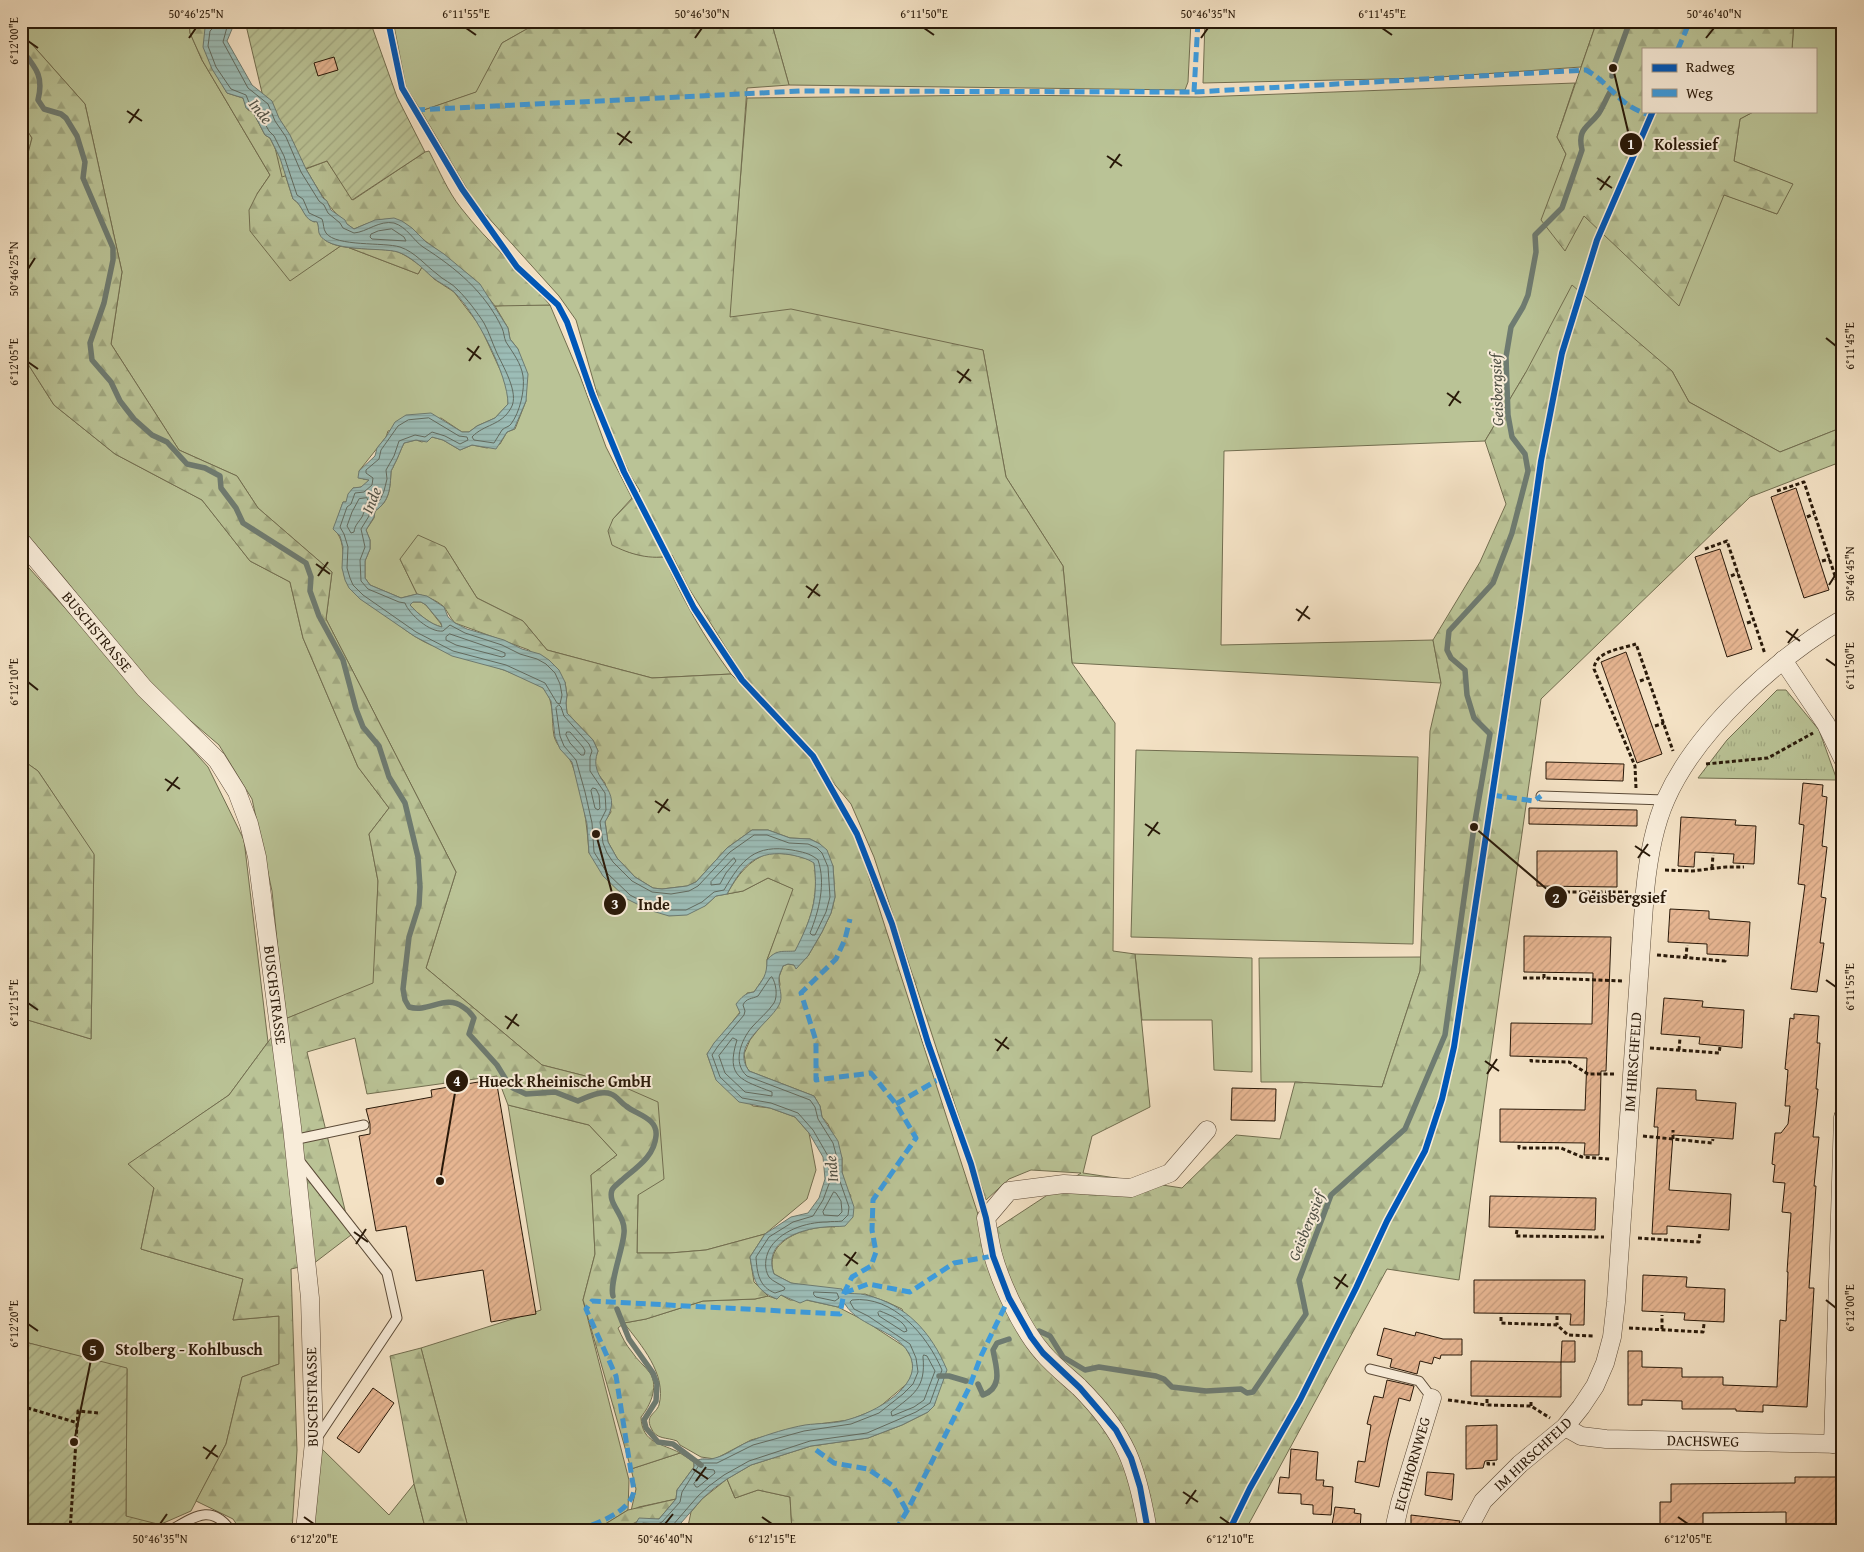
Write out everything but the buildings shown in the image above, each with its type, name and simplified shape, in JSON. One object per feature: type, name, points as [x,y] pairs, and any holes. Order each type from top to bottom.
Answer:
[{"type":"street","name":"BUSCHSTRASSE","points":[[21,541],[144,688],[217,760],[237,792],[248,824],[257,857],[294,1141],[310,1298],[314,1442],[305,1531]]},
{"type":"street","name":"IM HIRSCHFELD","points":[[1467,1531],[1484,1502],[1495,1490],[1520,1464],[1565,1427],[1582,1407],[1595,1386],[1605,1363],[1613,1332],[1621,1237],[1644,891],[1652,842],[1665,800],[1684,766],[1718,722],[1777,664],[1843,618]]},
{"type":"street","points":[[1777,664],[1826,724],[1843,759]]},
{"type":"street","points":[[1838,1444],[1843,1117]]},
{"type":"street","points":[[1148,1531],[1140,1486],[1131,1458],[1116,1430],[1080,1388],[1042,1353],[1031,1338],[1010,1298],[993,1256],[986,1218],[1009,1191],[1064,1184],[1131,1188],[1170,1173],[1207,1130]]},
{"type":"street","name":"EICHHORNWEG","points":[[1395,1531],[1400,1503],[1432,1398]]},
{"type":"street","name":"DACHSWEG","points":[[1565,1427],[1581,1436],[1606,1439],[1838,1444]]},
{"type":"lane","points":[[1541,796],[1665,800]]},
{"type":"lane","points":[[314,1442],[397,1318],[387,1273],[294,1141],[364,1125]]},
{"type":"lane","points":[[1370,1369],[1419,1381],[1432,1398]]},
{"type":"lane","points":[[169,1531],[200,1515],[210,1514],[225,1523],[231,1531]]},
{"type":"path","points":[[1777,491],[1804,482],[1843,600]]},
{"type":"path","points":[[1808,517],[1814,514]]},
{"type":"path","points":[[1705,549],[1727,541],[1753,621],[1777,664]]},
{"type":"path","points":[[1822,561],[1830,559]]},
{"type":"path","points":[[1731,576],[1738,573]]},
{"type":"path","points":[[1747,623],[1753,621]]},
{"type":"path","points":[[1636,799],[1635,766],[1594,669],[1594,662],[1599,656],[1636,644],[1677,762],[1684,766],[1768,758],[1819,730],[1826,724]]},
{"type":"path","points":[[1640,680],[1648,678]]},
{"type":"path","points":[[1655,726],[1664,723]]},
{"type":"path","points":[[1712,868],[1713,855]]},
{"type":"path","points":[[1647,869],[1692,871],[1744,867]]},
{"type":"path","points":[[1557,888],[1557,892],[1595,890],[1644,891]]},
{"type":"path","points":[[1686,958],[1687,945]]},
{"type":"path","points":[[1640,954],[1725,961],[1726,958]]},
{"type":"path","points":[[1523,978],[1544,976],[1638,981]]},
{"type":"path","points":[[1679,1050],[1680,1038]]},
{"type":"path","points":[[1634,1047],[1720,1053],[1720,1048]]},
{"type":"path","points":[[1531,1059],[1531,1061],[1569,1060],[1588,1074],[1632,1074]]},
{"type":"path","points":[[1673,1130],[1673,1139]]},
{"type":"path","points":[[1628,1135],[1712,1143],[1713,1139]]},
{"type":"path","points":[[1519,1145],[1519,1148],[1561,1146],[1589,1159],[1626,1160]]},
{"type":"path","points":[[1516,1230],[1516,1236],[1621,1237],[1699,1242],[1700,1232]]},
{"type":"path","points":[[1558,1230],[1558,1236]]},
{"type":"path","points":[[1662,1315],[1662,1329]]},
{"type":"path","points":[[1557,1316],[1557,1325]]},
{"type":"path","points":[[1501,1317],[1501,1324],[1557,1325],[1568,1335],[1662,1329],[1704,1332],[1704,1324]]},
{"type":"path","points":[[1432,1398],[1487,1405],[1531,1406],[1565,1427]]},
{"type":"path","points":[[1487,1399],[1487,1405]]},
{"type":"path","points":[[1531,1400],[1531,1406]]},
{"type":"path","points":[[21,1406],[78,1424]]},
{"type":"path","points":[[70,1531],[78,1411],[98,1413]]},
{"type":"path","points":[[21,1528],[31,1531]]},
{"type":"green space","points":[[21,21],[189,21],[190,33],[202,60],[270,175],[257,194],[320,260],[342,245],[418,274],[422,267],[434,279],[454,292],[480,326],[502,374],[508,393],[508,404],[495,418],[469,432],[462,432],[441,418],[388,431],[386,437],[359,471],[363,479],[369,480],[364,486],[353,488],[346,502],[343,502],[334,529],[340,537],[346,581],[351,590],[363,601],[424,642],[506,671],[537,684],[544,689],[550,699],[555,740],[570,760],[576,775],[586,819],[589,853],[705,906],[716,896],[743,891],[768,878],[794,889],[767,960],[767,973],[754,992],[747,993],[740,1012],[707,1054],[716,1079],[753,1106],[770,1108],[795,1117],[809,1133],[816,1170],[807,1199],[765,1234],[706,1250],[637,1253],[638,1195],[617,1084],[542,1065],[426,968],[456,872],[326,619],[332,572],[258,508],[237,476],[179,450],[111,344],[122,272],[85,104],[21,32]]},
{"type":"green space","points":[[189,21],[212,21],[223,86],[227,93],[243,98],[248,110],[253,112],[265,135],[270,138],[280,158],[293,199],[299,204],[310,220],[317,221],[320,233],[324,239],[340,246],[290,281],[250,231],[249,210],[270,175],[202,60],[190,33]]},
{"type":"green space","points":[[245,21],[370,21],[397,97],[425,152],[352,200],[327,161],[282,177]]},
{"type":"green space","points":[[393,21],[541,21],[502,43],[477,92],[421,111],[406,87]]},
{"type":"green space","points":[[541,21],[771,21],[789,85],[747,88],[730,317],[791,309],[983,350],[1006,477],[1063,566],[1072,663],[1115,723],[1113,951],[1135,954],[1150,1107],[1092,1136],[1083,1173],[1182,1188],[1236,1135],[1280,1139],[1295,1082],[1382,1087],[1420,971],[1430,731],[1441,683],[1433,640],[1480,562],[1506,504],[1485,441],[1526,372],[1572,285],[1672,371],[1689,402],[1780,452],[1843,427],[1843,461],[1750,497],[1541,699],[1459,1280],[1387,1269],[1245,1531],[792,1531],[790,1497],[758,1490],[735,1498],[727,1479],[751,1465],[811,1446],[868,1438],[902,1425],[928,1412],[934,1406],[936,1399],[902,1309],[865,1294],[853,1295],[791,1283],[774,1274],[772,1262],[775,1252],[781,1244],[801,1232],[824,1227],[835,1227],[851,1196],[845,1186],[842,1158],[814,1096],[749,1071],[744,1054],[750,1040],[764,1022],[780,985],[779,977],[783,966],[788,964],[794,965],[796,968],[808,956],[831,913],[835,897],[833,866],[820,844],[810,839],[790,838],[768,830],[752,830],[727,848],[696,882],[687,886],[662,889],[653,888],[635,877],[617,858],[608,842],[605,821],[611,812],[605,783],[595,770],[595,758],[598,751],[593,740],[567,713],[565,682],[529,650],[455,623],[440,604],[431,598],[417,594],[400,559],[418,535],[445,547],[477,598],[523,621],[547,650],[652,678],[731,674],[772,715],[816,766],[848,812],[985,1236],[1081,1173],[1031,1170],[1009,1179],[986,1200],[874,857],[851,804],[741,672],[688,587],[672,555],[664,557],[641,556],[612,545],[608,531],[613,519],[640,491],[630,475],[602,411],[576,320],[559,296],[476,204],[421,111],[476,92],[502,43]]},
{"type":"green space","points":[[771,21],[1191,21],[1188,82],[1185,90],[789,85]]},
{"type":"green space","points":[[1205,21],[1597,21],[1581,67],[1426,78],[1203,83]]},
{"type":"green space","points":[[1597,21],[1794,21],[1792,48],[1642,48],[1642,112],[1753,112],[1740,119],[1734,161],[1793,184],[1777,214],[1724,195],[1679,306],[1584,216],[1565,251],[1541,220],[1566,154],[1557,137]]},
{"type":"green space","points":[[1794,21],[1843,21],[1843,427],[1780,452],[1689,402],[1672,371],[1526,372],[1485,441],[1224,451],[1221,645],[1433,640],[1441,683],[1072,663],[1063,566],[1006,477],[983,350],[729,317],[747,98],[999,95],[1200,97],[1575,83],[1557,137],[1566,154],[1542,221],[1725,195],[1777,214],[1792,184],[1734,161],[1740,119],[1753,112],[1816,112],[1816,48],[1792,48]]},
{"type":"green space","points":[[21,32],[85,104],[122,272],[111,344],[179,450],[237,476],[258,508],[332,572],[326,619],[456,872],[426,968],[542,1065],[617,1084],[658,1102],[664,1179],[638,1195],[637,1253],[706,1250],[765,1234],[750,1257],[754,1282],[768,1296],[755,1299],[703,1301],[646,1319],[624,1323],[618,1328],[628,1347],[653,1378],[652,1396],[641,1417],[645,1433],[654,1441],[680,1453],[631,1469],[583,1300],[595,1254],[591,1175],[617,1155],[589,1125],[508,1105],[497,1076],[367,1094],[355,1038],[307,1052],[351,1235],[313,1264],[291,1269],[297,1450],[292,1531],[241,1531],[233,1519],[196,1501],[226,1444],[242,1377],[279,1364],[279,1316],[233,1320],[243,1279],[141,1249],[154,1188],[128,1164],[229,1095],[285,1019],[373,983],[378,881],[369,834],[389,808],[358,767],[303,638],[290,582],[250,561],[202,500],[115,454],[54,405],[21,353],[21,180],[32,138],[21,121]]},
{"type":"green space","points":[[21,121],[32,138],[21,180]]},
{"type":"green space","points":[[429,151],[456,202],[482,233],[550,305],[495,306],[474,279],[406,224],[399,221],[384,219],[354,229],[333,210],[306,169],[327,161],[353,200]]},
{"type":"green space","points":[[349,248],[381,249],[398,252],[422,267],[418,274]]},
{"type":"green space","points":[[550,305],[580,376],[606,447],[632,498],[613,519],[612,544],[637,554],[664,557],[694,617],[731,674],[652,678],[547,650],[523,621],[477,598],[445,547],[400,559],[417,594],[401,598],[370,585],[365,578],[365,561],[370,549],[370,540],[366,530],[374,518],[375,511],[384,503],[389,489],[391,470],[404,443],[416,440],[422,442],[432,437],[443,440],[460,450],[472,445],[487,448],[500,444],[507,432],[515,429],[526,401],[518,349],[510,339],[508,328],[495,306]]},
{"type":"green space","points":[[21,353],[54,405],[115,454],[202,500],[250,561],[290,582],[303,638],[358,767],[389,808],[369,834],[378,881],[374,984],[285,1019],[272,891],[252,799],[219,745],[150,686],[21,527]]},
{"type":"green space","points":[[21,559],[208,767],[244,840],[268,1042],[229,1095],[129,1164],[154,1187],[141,1249],[243,1279],[233,1320],[279,1316],[279,1364],[242,1377],[226,1444],[191,1511],[159,1525],[126,1517],[127,1369],[21,1341],[21,1018],[91,1039],[94,855],[38,771],[21,759]]},
{"type":"green space","points":[[413,602],[421,602],[426,605],[442,627],[433,624],[420,615],[410,605]]},
{"type":"green space","points":[[1777,690],[1786,690],[1819,730],[1837,780],[1698,778],[1727,740]]},
{"type":"green space","points":[[1136,750],[1418,757],[1413,944],[1131,937]]},
{"type":"green space","points":[[21,759],[38,771],[94,854],[91,1039],[21,1018]]},
{"type":"green space","points":[[770,853],[792,855],[814,862],[815,887],[809,919],[795,952],[777,953],[767,960],[793,889],[768,878],[743,891],[727,894],[744,869],[756,859]]},
{"type":"green space","points":[[1135,954],[1252,958],[1252,1072],[1214,1070],[1212,1020],[1142,1020]]},
{"type":"green space","points":[[1421,957],[1420,971],[1382,1087],[1261,1082],[1259,958]]},
{"type":"green space","points":[[508,1105],[589,1125],[617,1155],[591,1175],[595,1254],[583,1300],[629,1480],[628,1510],[594,1531],[469,1531],[421,1348],[541,1310]]},
{"type":"green space","points":[[781,1295],[790,1300],[806,1300],[838,1307],[865,1321],[905,1347],[912,1359],[913,1371],[909,1382],[877,1409],[849,1420],[803,1426],[751,1440],[715,1459],[701,1457],[680,1445],[677,1441],[656,1435],[649,1424],[649,1420],[659,1405],[660,1393],[656,1371],[645,1350],[624,1323],[646,1319],[703,1301],[755,1299],[768,1296],[777,1299]]},
{"type":"green space","points":[[21,1341],[127,1368],[126,1516],[185,1531],[21,1531]]},
{"type":"green space","points":[[421,1348],[469,1531],[426,1531],[414,1484],[390,1356]]},
{"type":"green space","points":[[319,1446],[389,1515],[414,1484],[426,1531],[310,1531]]},
{"type":"green space","points":[[680,1453],[694,1462],[694,1467],[677,1490],[676,1499],[639,1507],[631,1511],[636,1489],[631,1469]]},
{"type":"green space","points":[[727,1479],[735,1498],[758,1490],[790,1497],[792,1531],[687,1531],[691,1512],[702,1499]]},
{"type":"green space","points":[[676,1499],[659,1519],[638,1521],[619,1531],[594,1531],[628,1510]]},
{"type":"water","points":[[212,21],[231,21],[232,29],[227,41],[252,85],[272,101],[306,169],[331,210],[354,229],[375,220],[394,218],[402,221],[426,242],[444,254],[480,284],[508,328],[510,339],[518,349],[528,374],[526,401],[514,429],[507,432],[496,449],[472,445],[460,450],[443,440],[432,437],[427,442],[416,440],[404,443],[391,470],[389,489],[384,503],[375,511],[374,517],[366,530],[370,540],[370,549],[365,561],[365,578],[370,585],[401,598],[417,594],[427,596],[444,607],[448,617],[455,623],[467,629],[504,640],[522,649],[540,654],[559,670],[565,682],[567,713],[593,740],[598,751],[597,770],[612,801],[611,810],[605,822],[608,842],[617,858],[635,877],[653,888],[662,889],[687,886],[696,882],[727,848],[752,830],[768,830],[790,838],[810,839],[827,850],[833,866],[835,897],[831,913],[808,956],[796,969],[794,965],[788,964],[783,966],[779,975],[781,995],[779,1005],[747,1044],[744,1062],[749,1071],[814,1096],[820,1106],[822,1117],[838,1141],[842,1158],[842,1172],[854,1207],[853,1217],[845,1226],[815,1228],[794,1234],[785,1239],[773,1253],[774,1274],[791,1283],[842,1289],[843,1293],[866,1295],[894,1306],[916,1322],[925,1332],[941,1356],[947,1370],[934,1406],[928,1412],[902,1425],[868,1438],[811,1446],[751,1465],[713,1489],[674,1531],[619,1531],[636,1523],[639,1518],[659,1519],[676,1499],[677,1490],[694,1467],[694,1462],[700,1459],[720,1457],[748,1442],[785,1429],[845,1421],[860,1416],[882,1405],[903,1388],[909,1379],[912,1369],[911,1358],[898,1341],[860,1319],[845,1304],[841,1303],[838,1307],[807,1300],[800,1303],[781,1295],[777,1299],[769,1296],[759,1288],[754,1278],[750,1257],[765,1234],[791,1217],[808,1213],[819,1198],[825,1179],[823,1157],[809,1133],[795,1117],[770,1108],[739,1102],[716,1080],[707,1054],[740,1013],[736,1004],[748,993],[754,992],[762,980],[767,960],[771,956],[783,951],[795,951],[812,908],[815,887],[814,863],[792,855],[769,854],[760,857],[745,867],[727,894],[716,896],[705,906],[687,915],[669,916],[649,910],[627,899],[603,876],[589,853],[587,824],[572,762],[560,749],[555,737],[551,701],[543,688],[504,670],[452,656],[414,636],[360,599],[349,588],[342,568],[343,547],[340,536],[333,529],[348,494],[353,488],[361,487],[369,480],[358,478],[359,471],[375,456],[377,448],[395,422],[406,415],[431,413],[462,432],[469,432],[495,418],[508,404],[507,392],[497,361],[481,329],[472,314],[452,290],[403,254],[332,244],[319,233],[317,222],[309,219],[293,199],[280,158],[270,138],[265,135],[253,112],[246,108],[243,98],[227,93],[212,69],[203,47],[205,28]],"holes":[[[413,602],[421,602],[426,605],[441,623],[442,627],[420,615],[410,605]]]},
{"type":"waterway","points":[[1612,76],[1613,68],[1630,21]]},
{"type":"waterway","points":[[21,49],[31,62],[39,78],[40,92],[38,100],[44,109],[61,114],[66,118],[77,136],[85,162],[83,178],[113,248],[113,260],[104,303],[90,343],[92,360],[111,382],[120,401],[134,419],[152,435],[167,442],[187,464],[205,468],[220,476],[221,488],[236,508],[243,523],[306,563],[311,577],[310,591],[319,616],[343,660],[356,709],[363,727],[379,746],[389,777],[405,803],[418,857],[420,887],[419,905],[409,937],[403,989],[405,1000],[409,1007],[423,1008],[450,1002],[466,1009],[474,1018],[469,1034],[497,1065],[513,1088],[526,1094],[555,1092],[578,1101],[599,1093],[611,1094],[654,1125],[656,1136],[652,1150],[639,1166],[612,1190],[612,1200],[624,1227],[614,1275],[613,1296]]},
{"type":"waterway","name":"Geisbergsief","points":[[1039,1331],[1050,1336],[1063,1357],[1085,1370],[1099,1367],[1156,1376],[1164,1379],[1172,1387],[1206,1391],[1241,1389],[1247,1393],[1253,1392],[1306,1314],[1299,1280],[1331,1195],[1405,1129],[1445,1035],[1474,827],[1490,734],[1474,718],[1467,695],[1465,670],[1451,658],[1447,650],[1449,631],[1493,583],[1512,533],[1528,471],[1525,454],[1512,437],[1508,415],[1506,357],[1511,327],[1528,295],[1536,252],[1535,235],[1562,208],[1582,150],[1582,133],[1599,113],[1610,92]]},
{"type":"waterway","points":[[617,1309],[629,1339],[653,1373],[657,1384],[656,1401],[644,1420],[646,1428],[658,1442],[673,1444],[701,1465]]},
{"type":"waterway","name":"Geisbergsief","points":[[978,1384],[983,1395],[994,1387],[997,1370],[993,1350],[997,1343],[1009,1339]]},
{"type":"waterway","name":"Geisbergsief","points":[[939,1376],[949,1376],[966,1381]]},
{"type":"marked path","points":[[1194,92],[1198,21]]},
{"type":"marked path","points":[[1678,48],[1690,21]]},
{"type":"marked path","points":[[415,110],[801,91],[1194,92],[1586,70],[1601,80],[1626,103],[1636,110],[1651,116]]},
{"type":"marked path","points":[[1492,795],[1534,801],[1541,796]]},
{"type":"marked path","points":[[578,1531],[619,1511],[626,1506],[634,1491],[616,1376],[586,1309],[592,1301],[840,1314],[844,1293],[852,1277],[871,1266],[876,1252],[872,1230],[873,1200],[916,1138],[896,1104],[871,1073],[816,1080],[816,1041],[801,993],[836,959],[845,939],[850,919]]},
{"type":"marked path","points":[[896,1104],[941,1078]]},
{"type":"marked path","points":[[844,1293],[868,1284],[910,1292],[954,1263],[993,1256]]},
{"type":"marked path","points":[[895,1531],[969,1388],[981,1356],[1009,1298]]},
{"type":"marked path","points":[[816,1450],[834,1463],[868,1469],[893,1486],[907,1511]]},
{"type":"cycle path","points":[[388,21],[402,88],[462,189],[517,267],[558,305],[567,322],[592,394],[624,472],[694,608],[742,680],[813,756],[857,834],[892,924],[928,1043],[971,1164],[986,1218],[993,1256],[1009,1298],[1031,1337],[1043,1353],[1080,1388],[1116,1430],[1131,1458],[1140,1487],[1148,1531]]},
{"type":"cycle path","points":[[1229,1531],[1250,1488],[1300,1400],[1387,1221],[1425,1151],[1442,1099],[1454,1047],[1541,461],[1562,353],[1597,240],[1653,112]]},
{"type":"place","name":"Kolessief","points":[[1613,68]]},
{"type":"place","name":"Geisbergsief","points":[[1474,827]]},
{"type":"place","name":"Inde","points":[[596,834]]},
{"type":"place","name":"Hueck Rheinische GmbH","points":[[440,1181]]},
{"type":"place","name":"Stolberg - Kohlbusch","points":[[74,1442]]}]
